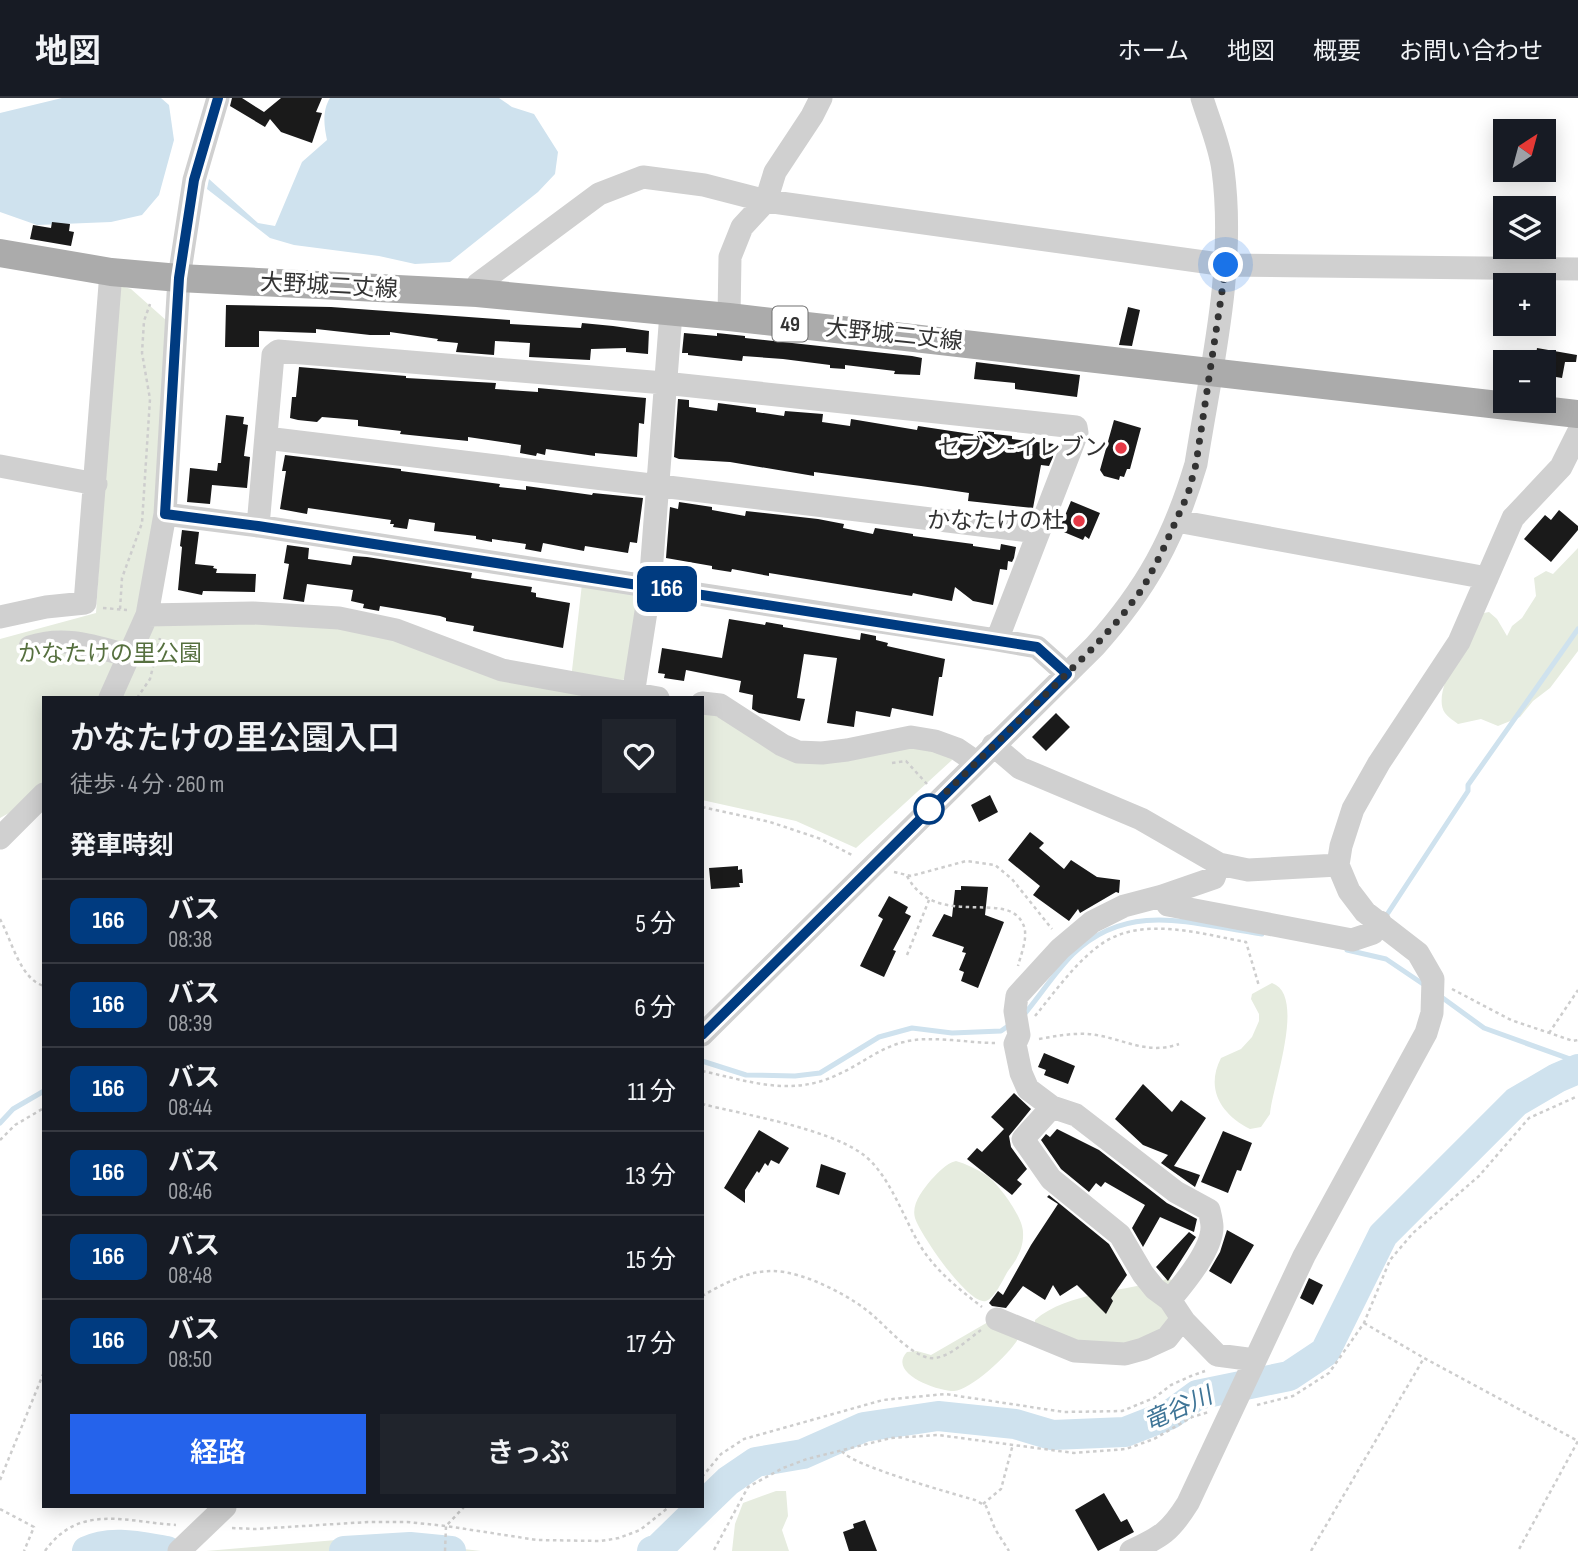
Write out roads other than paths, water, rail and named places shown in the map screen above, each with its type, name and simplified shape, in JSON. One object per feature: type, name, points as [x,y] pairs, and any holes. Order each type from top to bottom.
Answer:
[{"type":"main road","name":"大野城二丈線","points":[[0,253],[111,272],[179,278],[477,293],[729,317],[1578,414]]},
{"type":"street","points":[[111,696],[130,656],[155,615],[165,514],[179,278],[194,180],[218,98]]},
{"type":"street","points":[[729,317],[730,257],[742,227],[766,201],[775,172],[813,116],[821,98]]},
{"type":"street","points":[[705,1032],[1067,674],[1121,617],[1143,588],[1177,521],[1196,464],[1226,265],[1228,217],[1223,167],[1202,98]]},
{"type":"street","points":[[477,293],[478,284],[599,194],[643,177],[705,185],[766,201],[1226,265],[1578,270]]},
{"type":"street","points":[[0,617],[46,607],[85,603],[111,272]]},
{"type":"street","points":[[634,695],[650,586],[671,313]]},
{"type":"street","points":[[258,526],[274,355],[278,351],[664,383],[1076,427],[1077,433],[997,640]]},
{"type":"street","points":[[1131,1551],[1162,1536],[1176,1522],[1188,1503],[1304,1256],[1426,1033],[1432,1013],[1433,979],[1419,953],[1365,912],[1349,891],[1338,865],[1341,846],[1353,809],[1379,763],[1459,642],[1513,518],[1561,467],[1578,433]]},
{"type":"street","points":[[267,438],[1038,532]]},
{"type":"street","points":[[0,466],[96,484]]},
{"type":"street","points":[[165,514],[258,526],[1037,647],[1067,674]]},
{"type":"street","points":[[1177,521],[1487,578]]},
{"type":"street","points":[[155,615],[253,613],[340,618],[396,630],[502,670],[642,696]]},
{"type":"street","points":[[30,647],[47,641],[80,642],[130,656]]},
{"type":"street","points":[[704,703],[720,705],[782,745],[798,752],[835,751],[911,737],[957,748],[976,762]]},
{"type":"street","points":[[993,745],[1020,768],[1141,819],[1219,864],[1248,870],[1338,865]]},
{"type":"street","points":[[4,831],[42,796]]},
{"type":"street","points":[[1170,1300],[1195,1270],[1204,1250],[1212,1228],[1209,1210],[1176,1192],[1076,1115],[1052,1107],[1028,1089],[1021,1073],[1015,1044],[1018,1037],[1016,1004],[1065,945],[1092,922],[1124,906],[1214,878],[1219,864]]},
{"type":"street","points":[[1162,896],[1168,905],[1352,940],[1373,933],[1380,922]]},
{"type":"street","points":[[1052,1107],[1023,1139],[1051,1178],[1120,1235],[1155,1289],[1170,1300],[1184,1321],[1217,1355],[1253,1364]]},
{"type":"street","points":[[997,1319],[1075,1351],[1104,1354],[1125,1354],[1143,1349],[1167,1338],[1182,1319],[1184,1321]]},
{"type":"street","points":[[178,1551],[228,1517]]},
{"type":"water","points":[[62,98],[161,98],[169,105],[174,140],[159,195],[142,215],[111,222],[37,225],[0,212],[0,113]]},
{"type":"water","points":[[330,98],[499,98],[512,107],[534,114],[558,152],[555,174],[538,192],[450,262],[415,264],[379,256],[294,245],[270,238],[207,189],[209,179],[258,223],[275,226],[302,162],[327,140],[325,113]]},
{"type":"waterway","points":[[1388,913],[1468,791],[1468,785],[1578,629]]},
{"type":"waterway","points":[[1022,1017],[1073,954],[1094,937],[1117,926],[1163,920],[1262,934]]},
{"type":"waterway","points":[[1347,950],[1386,959],[1426,986]]},
{"type":"waterway","points":[[1440,996],[1484,1028],[1578,1062]]},
{"type":"waterway","points":[[704,1062],[746,1075],[795,1076],[820,1073],[879,1037],[912,1028],[952,1033],[1001,1031],[1011,1024]]},
{"type":"waterway","name":"竜谷川","points":[[704,1504],[728,1481],[756,1462],[803,1454],[864,1427],[938,1416],[1015,1424],[1052,1435],[1125,1432],[1171,1414],[1197,1395],[1289,1376],[1325,1352],[1383,1235],[1516,1102],[1578,1069]]},
{"type":"waterway","points":[[0,1123],[13,1109],[42,1092]]},
{"type":"waterway","name":"竜谷川","points":[[652,1551],[659,1548],[700,1508]]},
{"type":"waterway","name":"竜谷川","points":[[87,1551],[106,1545],[167,1551]]},
{"type":"waterway","name":"竜谷川","points":[[344,1551],[410,1547],[451,1551]]},
{"type":"place","name":"セブン-イレブン","points":[[1121,448]]},
{"type":"place","name":"かなたけの杜","points":[[1079,521]]},
{"type":"park label","name":"かなたけの里公園","points":[[110,654]]}]
